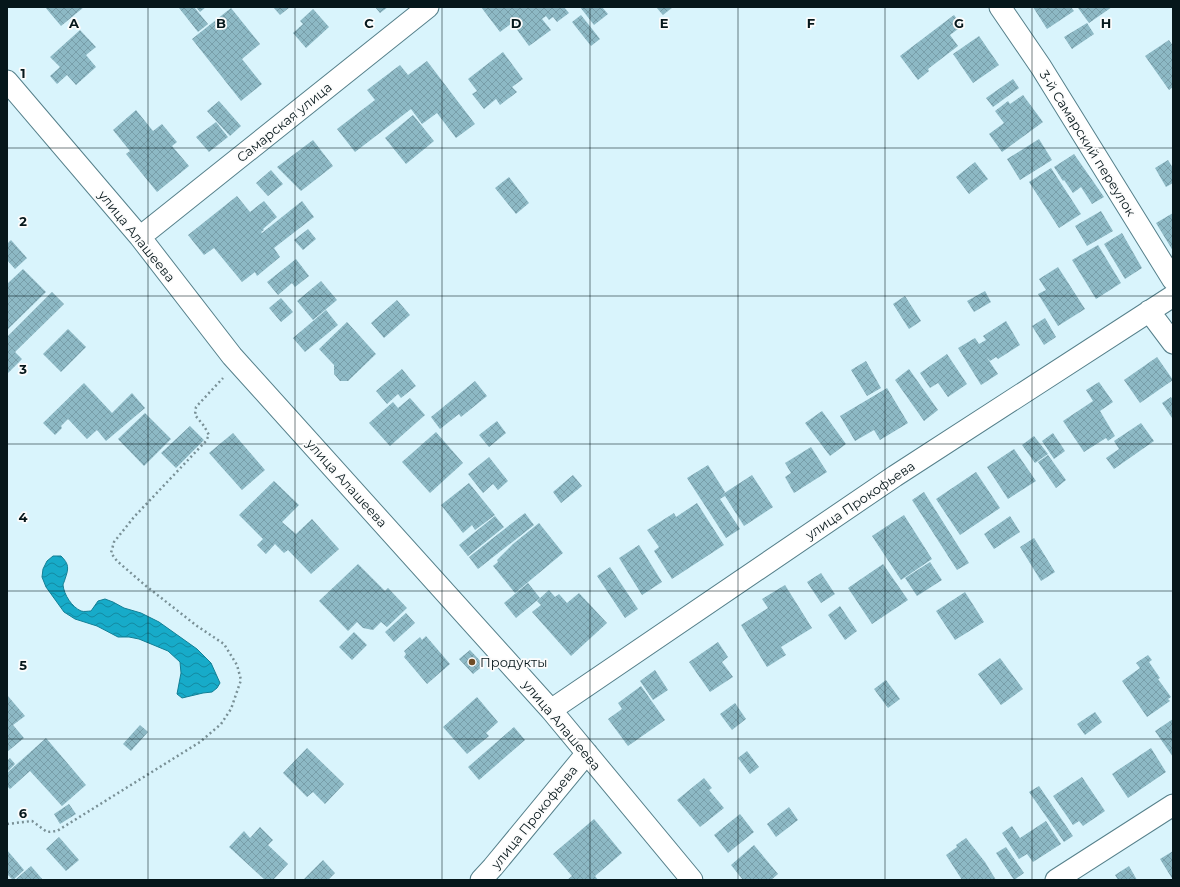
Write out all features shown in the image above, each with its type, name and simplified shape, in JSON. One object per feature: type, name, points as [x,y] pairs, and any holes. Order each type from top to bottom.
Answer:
[{"type":"street","name":"Самарская улица","points":[[140,237],[428,7]]},
{"type":"street","name":"3-й Самарский переулок","points":[[1000,7],[1045,74],[1173,280]]},
{"type":"street","name":"улица Алашеева","points":[[7,81],[140,237],[238,362],[551,710],[692,880]]},
{"type":"street","name":"улица Прокофьева","points":[[551,710],[895,476],[1173,296]]},
{"type":"street","points":[[1149,311],[1173,343]]},
{"type":"street","name":"улица Прокофьева","points":[[481,880],[587,753]]},
{"type":"street","points":[[1056,880],[1173,805]]},
{"type":"path","points":[[7,824],[32,822],[47,832],[56,831],[200,742],[221,724],[231,709],[241,680],[237,665],[224,644],[197,626],[146,586],[117,561],[111,553],[114,542],[134,518],[206,441],[209,435],[195,415],[196,407],[238,362]]},
{"type":"water","points":[[53,556],[61,556],[66,561],[68,566],[63,585],[67,597],[75,607],[81,611],[91,611],[98,601],[105,599],[124,608],[141,613],[159,622],[197,649],[211,663],[220,683],[217,688],[212,692],[182,698],[177,694],[181,673],[180,662],[168,651],[139,639],[118,637],[97,626],[75,619],[64,612],[46,587],[42,577],[43,569],[47,561]]},
{"type":"building","points":[[45,7],[84,7],[61,26]]},
{"type":"building","points":[[194,7],[208,24],[198,32],[179,8]]},
{"type":"building","points":[[196,7],[206,7],[200,12]]},
{"type":"building","points":[[273,7],[290,7],[280,15]]},
{"type":"building","points":[[375,7],[388,7],[380,13]]},
{"type":"building","points":[[481,7],[564,7],[569,13],[557,22],[553,17],[549,20],[546,16],[542,19],[551,30],[529,46],[512,23],[500,32]]},
{"type":"building","points":[[580,7],[602,7],[608,14],[594,25]]},
{"type":"building","points":[[656,7],[673,7],[663,15]]},
{"type":"building","points":[[1033,7],[1071,7],[1074,11],[1047,29]]},
{"type":"building","points":[[1112,7],[1089,23],[1078,8]]},
{"type":"building","points":[[231,8],[260,44],[242,59],[262,84],[241,101],[192,39]]},
{"type":"building","points":[[313,9],[329,27],[306,48],[293,33],[303,24],[300,21]]},
{"type":"building","points":[[581,15],[600,39],[591,46],[572,22]]},
{"type":"building","points":[[954,15],[962,26],[950,35],[958,46],[928,69],[929,71],[918,80],[900,56]]},
{"type":"building","points":[[1087,23],[1094,34],[1072,49],[1064,37]]},
{"type":"building","points":[[80,30],[96,47],[86,55],[96,67],[76,85],[67,75],[57,84],[50,76],[60,67],[50,57]]},
{"type":"building","points":[[979,36],[999,65],[973,83],[953,54]]},
{"type":"building","points":[[1169,40],[1173,46],[1173,87],[1169,90],[1145,56]]},
{"type":"building","points":[[503,52],[523,79],[512,87],[517,92],[500,105],[496,99],[484,109],[472,94],[477,91],[468,79]]},
{"type":"building","points":[[427,61],[475,124],[456,138],[437,113],[422,124],[411,109],[355,152],[337,129],[375,100],[367,90],[400,65],[408,75]]},
{"type":"building","points":[[1013,79],[1019,88],[993,107],[986,98]]},
{"type":"building","points":[[1023,95],[1043,122],[1002,152],[989,134],[1004,123],[995,111],[1008,101],[1010,104]]},
{"type":"building","points":[[219,101],[241,126],[230,136],[207,111]]},
{"type":"building","points":[[136,110],[153,131],[162,124],[177,142],[172,146],[189,166],[157,192],[126,154],[130,151],[113,130]]},
{"type":"building","points":[[413,115],[434,141],[406,164],[385,138]]},
{"type":"building","points":[[216,122],[228,137],[209,152],[196,137]]},
{"type":"building","points":[[1039,139],[1052,160],[1020,180],[1007,159]]},
{"type":"building","points":[[313,140],[333,166],[301,191],[277,167]]},
{"type":"building","points":[[1074,154],[1104,197],[1092,204],[1081,187],[1073,193],[1054,167]]},
{"type":"building","points":[[1168,160],[1173,168],[1173,183],[1166,187],[1155,168]]},
{"type":"building","points":[[975,162],[988,179],[969,194],[956,177]]},
{"type":"building","points":[[1051,168],[1081,214],[1059,228],[1029,182]]},
{"type":"building","points":[[271,170],[283,184],[268,196],[256,183]]},
{"type":"building","points":[[509,177],[529,203],[516,214],[495,188]]},
{"type":"building","points":[[237,196],[250,212],[264,201],[277,217],[263,229],[264,230],[261,232],[262,233],[302,201],[314,217],[274,248],[280,257],[257,276],[255,272],[242,282],[214,248],[204,255],[188,235]]},
{"type":"building","points":[[1101,211],[1113,231],[1087,246],[1075,226]]},
{"type":"building","points":[[1173,213],[1173,251],[1156,223]]},
{"type":"building","points":[[308,229],[316,239],[303,250],[294,240]]},
{"type":"building","points":[[1122,233],[1142,268],[1125,279],[1104,244]]},
{"type":"building","points":[[11,240],[27,258],[15,269],[7,260],[7,244]]},
{"type":"building","points":[[1098,245],[1121,283],[1096,299],[1072,260]]},
{"type":"building","points":[[296,259],[309,276],[295,287],[292,283],[278,295],[267,282]]},
{"type":"building","points":[[1058,267],[1085,309],[1058,326],[1038,294],[1046,290],[1039,279]]},
{"type":"building","points":[[23,269],[46,292],[7,330],[7,284]]},
{"type":"building","points":[[321,281],[337,300],[313,320],[297,301]]},
{"type":"building","points":[[985,291],[991,302],[974,312],[967,301]]},
{"type":"building","points":[[52,292],[64,304],[15,352],[22,359],[8,373],[7,337]]},
{"type":"building","points":[[905,296],[921,321],[909,329],[893,304]]},
{"type":"building","points":[[281,298],[293,312],[281,322],[269,308]]},
{"type":"building","points":[[397,300],[410,315],[384,338],[371,323]]},
{"type":"building","points":[[326,310],[338,325],[305,352],[293,338]]},
{"type":"building","points":[[1045,318],[1056,337],[1044,345],[1032,326]]},
{"type":"building","points":[[1006,321],[1020,345],[998,359],[996,357],[990,361],[986,356],[998,374],[981,385],[958,348],[975,338],[979,344],[986,340],[983,336]]},
{"type":"building","points":[[347,322],[376,354],[348,381],[340,381],[334,374],[334,365],[319,349]]},
{"type":"building","points":[[68,329],[86,347],[61,372],[43,354]]},
{"type":"building","points":[[947,354],[967,384],[948,397],[938,383],[930,388],[920,373]]},
{"type":"building","points":[[1157,357],[1173,380],[1140,403],[1124,380]]},
{"type":"building","points":[[866,361],[881,388],[867,396],[851,370]]},
{"type":"building","points":[[402,369],[416,386],[401,398],[398,394],[387,404],[376,391]]},
{"type":"building","points":[[909,369],[938,410],[924,421],[895,380]]},
{"type":"building","points":[[475,381],[487,396],[461,417],[459,414],[440,429],[431,417]]},
{"type":"building","points":[[1099,382],[1113,402],[1100,411],[1115,436],[1108,441],[1106,438],[1084,452],[1063,421],[1093,401],[1086,390]]},
{"type":"building","points":[[84,383],[112,413],[132,393],[145,408],[106,441],[97,430],[87,439],[68,419],[55,435],[43,423]]},
{"type":"building","points":[[887,388],[908,423],[880,440],[874,430],[855,441],[840,416]]},
{"type":"building","points":[[1171,397],[1173,400],[1173,418],[1162,403]]},
{"type":"building","points":[[410,398],[425,415],[390,446],[369,423],[393,402],[398,408]]},
{"type":"building","points":[[822,411],[846,444],[830,456],[805,423]]},
{"type":"building","points":[[145,413],[171,439],[144,466],[118,439]]},
{"type":"building","points":[[497,421],[506,433],[489,447],[479,435]]},
{"type":"building","points":[[1141,423],[1154,441],[1114,469],[1106,458],[1119,449],[1114,441]]},
{"type":"building","points":[[190,426],[204,440],[176,468],[161,453]]},
{"type":"building","points":[[436,432],[463,463],[430,493],[402,462]]},
{"type":"building","points":[[233,433],[265,470],[242,490],[209,453]]},
{"type":"building","points":[[1053,433],[1065,451],[1054,459],[1042,441]]},
{"type":"building","points":[[1034,436],[1048,454],[1035,463],[1022,445]]},
{"type":"building","points":[[811,447],[827,472],[794,493],[785,477],[791,473],[785,463]]},
{"type":"building","points":[[1014,449],[1036,481],[1008,499],[987,467]]},
{"type":"building","points":[[1048,455],[1066,480],[1056,488],[1038,462]]},
{"type":"building","points":[[489,457],[508,481],[498,490],[493,484],[483,493],[468,474]]},
{"type":"building","points":[[708,465],[725,492],[723,494],[752,475],[773,507],[744,526],[725,496],[720,499],[740,529],[726,538],[687,478]]},
{"type":"building","points":[[976,472],[1000,508],[960,535],[936,499]]},
{"type":"building","points":[[573,475],[582,486],[561,503],[553,492]]},
{"type":"building","points":[[274,481],[299,505],[282,522],[296,534],[312,519],[339,549],[311,574],[288,550],[284,553],[275,544],[266,554],[257,545],[263,539],[239,515]]},
{"type":"building","points":[[469,483],[495,515],[475,530],[472,525],[463,533],[441,505]]},
{"type":"building","points":[[924,492],[969,563],[957,570],[912,500]]},
{"type":"building","points":[[697,503],[724,545],[672,579],[654,551],[659,547],[647,530],[674,513],[676,517]]},
{"type":"building","points":[[525,513],[534,525],[478,569],[469,557]]},
{"type":"building","points":[[904,515],[932,559],[901,580],[872,536]]},
{"type":"building","points":[[495,516],[504,527],[468,556],[459,545]]},
{"type":"building","points":[[1010,516],[1020,532],[994,549],[984,534]]},
{"type":"building","points":[[539,523],[563,553],[515,593],[493,566],[513,544]]},
{"type":"building","points":[[1034,538],[1055,572],[1041,581],[1020,547]]},
{"type":"building","points":[[639,545],[662,582],[642,595],[619,558]]},
{"type":"building","points":[[930,562],[942,580],[917,596],[905,578]]},
{"type":"building","points":[[358,564],[385,591],[388,588],[407,608],[387,627],[381,622],[373,630],[363,628],[357,622],[348,631],[319,601]]},
{"type":"building","points":[[883,564],[908,600],[872,624],[848,588]]},
{"type":"building","points":[[610,567],[638,609],[625,618],[597,576]]},
{"type":"building","points":[[821,573],[835,594],[821,603],[807,582]]},
{"type":"building","points":[[528,583],[540,598],[516,618],[504,603]]},
{"type":"building","points":[[785,585],[812,628],[781,647],[786,655],[767,667],[741,625],[768,608],[762,599]]},
{"type":"building","points":[[549,590],[555,597],[559,594],[567,603],[579,593],[607,623],[571,656],[532,612],[541,605],[537,601]]},
{"type":"building","points":[[965,592],[984,622],[955,640],[936,611]]},
{"type":"building","points":[[840,606],[857,631],[845,640],[828,615]]},
{"type":"building","points":[[406,613],[415,623],[394,642],[385,632]]},
{"type":"building","points":[[354,632],[367,645],[352,660],[339,647]]},
{"type":"building","points":[[426,636],[450,664],[427,684],[404,657],[406,654],[404,651],[420,637],[422,640]]},
{"type":"building","points":[[718,642],[728,657],[722,662],[733,677],[710,692],[689,662]]},
{"type":"building","name":"Продукты","points":[[470,650],[484,665],[473,674],[459,659]]},
{"type":"building","points":[[1148,655],[1152,660],[1149,662],[1160,678],[1158,679],[1171,697],[1168,699],[1170,701],[1147,717],[1122,681],[1140,668],[1136,663]]},
{"type":"building","points":[[1000,658],[1023,689],[1001,705],[978,674]]},
{"type":"building","points":[[655,670],[668,690],[653,700],[640,681]]},
{"type":"building","points":[[886,680],[900,699],[888,708],[874,689]]},
{"type":"building","points":[[641,686],[665,720],[628,746],[608,719],[622,709],[618,703]]},
{"type":"building","points":[[7,695],[25,716],[13,725],[24,738],[7,752]]},
{"type":"building","points":[[477,697],[498,722],[486,733],[489,736],[467,754],[443,727]]},
{"type":"building","points":[[735,703],[746,719],[732,730],[720,714]]},
{"type":"building","points":[[1095,712],[1102,722],[1085,735],[1077,724]]},
{"type":"building","points":[[1173,719],[1173,757],[1155,731]]},
{"type":"building","points":[[140,725],[148,732],[131,751],[123,744]]},
{"type":"building","points":[[514,727],[525,740],[479,780],[468,767]]},
{"type":"building","points":[[46,738],[86,785],[62,806],[30,771],[10,789],[7,786],[7,773]]},
{"type":"building","points":[[307,748],[344,784],[325,804],[313,792],[307,797],[283,773]]},
{"type":"building","points":[[1151,748],[1166,772],[1128,798],[1112,774]]},
{"type":"building","points":[[747,751],[759,767],[750,774],[738,758]]},
{"type":"building","points":[[10,758],[15,764],[7,772],[7,759],[8,760]]},
{"type":"building","points":[[1082,777],[1105,811],[1083,826],[1079,821],[1073,825],[1053,796]]},
{"type":"building","points":[[704,778],[712,788],[709,790],[724,808],[700,827],[677,800]]},
{"type":"building","points":[[1039,786],[1073,836],[1064,842],[1029,792]]},
{"type":"building","points":[[69,804],[76,814],[60,824],[54,814]]},
{"type":"building","points":[[789,807],[798,820],[776,837],[767,824]]},
{"type":"building","points":[[740,814],[754,832],[728,853],[714,835]]},
{"type":"building","points":[[594,819],[622,853],[595,876],[598,880],[567,880],[572,876],[553,854]]},
{"type":"building","points":[[1046,821],[1061,844],[1033,862],[1027,854],[1019,859],[1002,833],[1012,826],[1020,838]]},
{"type":"building","points":[[260,827],[273,840],[268,845],[288,864],[273,880],[265,880],[229,847],[244,831],[250,838]]},
{"type":"building","points":[[59,837],[79,860],[66,871],[46,849]]},
{"type":"building","points":[[966,838],[985,862],[996,880],[962,880],[946,855]]},
{"type":"building","points":[[754,845],[778,874],[771,880],[743,880],[731,865]]},
{"type":"building","points":[[1006,847],[1024,873],[1014,880],[996,853]]},
{"type":"building","points":[[7,850],[24,870],[13,880],[7,874]]},
{"type":"building","points":[[1173,851],[1173,880],[1160,859]]},
{"type":"building","points":[[323,860],[335,873],[328,880],[303,880]]},
{"type":"building","points":[[31,866],[43,880],[15,880]]},
{"type":"building","points":[[1129,866],[1137,880],[1118,880],[1115,875]]},
{"type":"place","name":"Продукты","points":[[472,662]]}]
